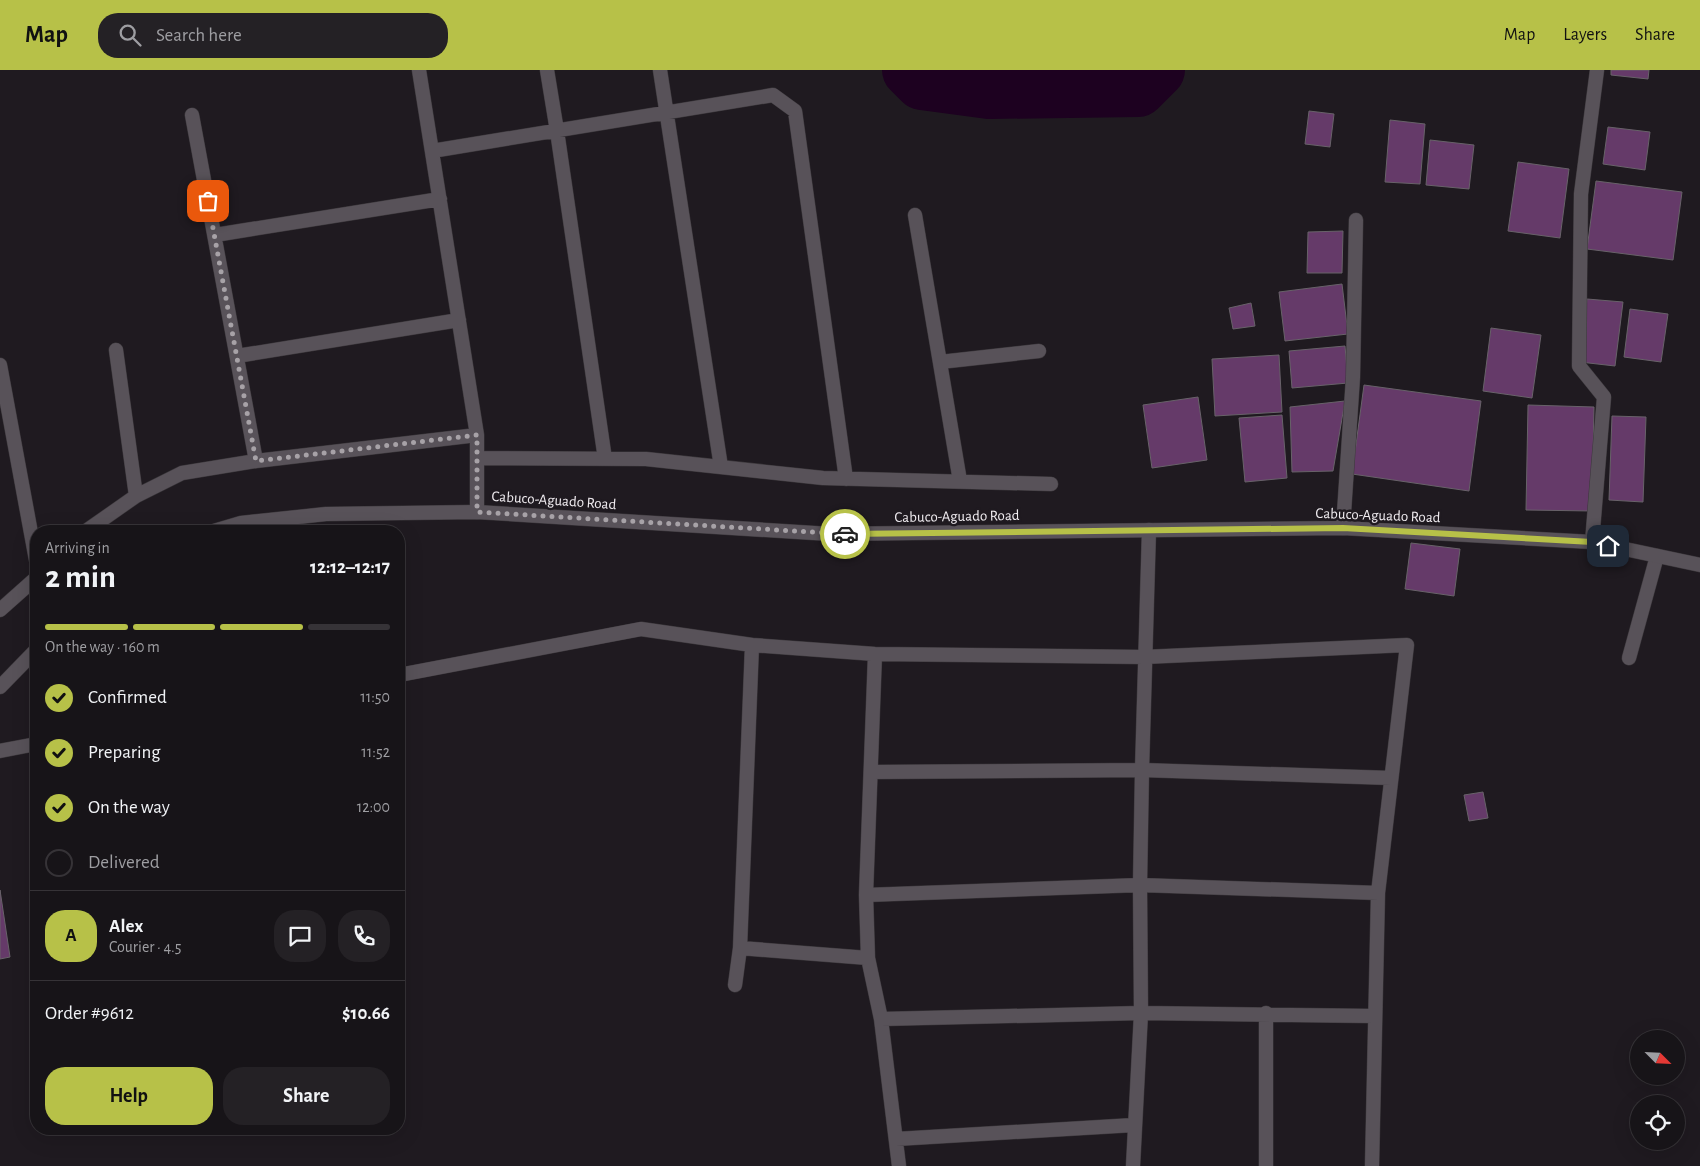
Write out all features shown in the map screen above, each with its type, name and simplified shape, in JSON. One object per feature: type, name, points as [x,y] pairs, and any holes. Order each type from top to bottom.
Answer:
[{"type":"street","points":[[419,70],[477,435],[477,512]]},
{"type":"street","points":[[547,70],[605,459]]},
{"type":"street","points":[[660,70],[721,467]]},
{"type":"street","points":[[1592,542],[1604,397],[1579,366],[1581,194],[1597,70]]},
{"type":"street","points":[[432,151],[774,95],[795,111],[846,479]]},
{"type":"street","points":[[192,115],[256,461]]},
{"type":"street","points":[[215,236],[440,199]]},
{"type":"street","points":[[916,215],[960,481]]},
{"type":"street","points":[[1343,528],[1353,377],[1356,220]]},
{"type":"street","points":[[236,356],[459,320]]},
{"type":"street","points":[[116,350],[136,496]]},
{"type":"street","points":[[940,362],[1038,351]]},
{"type":"street","points":[[0,365],[30,528]]},
{"type":"street","points":[[95,525],[136,496],[182,472],[256,461],[477,435]]},
{"type":"street","points":[[478,458],[646,459],[823,478],[1051,484]]},
{"type":"street","name":"Cabuco-Aguado Road","points":[[234,525],[326,514],[477,512],[830,534],[1343,528],[1592,542],[1700,565]]},
{"type":"street","points":[[1133,1166],[1141,1013],[1140,885],[1144,657],[1149,530]]},
{"type":"street","points":[[1628,658],[1656,556]]},
{"type":"street","points":[[0,610],[30,583]]},
{"type":"street","points":[[405,674],[641,629],[752,645],[875,654],[1144,657],[1407,645],[1378,893],[1372,1166]]},
{"type":"street","points":[[735,985],[740,948],[752,645]]},
{"type":"street","points":[[875,654],[866,896],[868,958],[881,1019],[899,1166]]},
{"type":"street","points":[[0,687],[30,656]]},
{"type":"street","points":[[0,751],[30,745]]},
{"type":"street","points":[[871,772],[1142,770],[1392,778]]},
{"type":"street","points":[[866,896],[1140,885],[1378,893]]},
{"type":"street","points":[[740,948],[868,958]]},
{"type":"street","points":[[881,1019],[1141,1013],[1266,1013],[1374,1016]]},
{"type":"street","points":[[1266,1013],[1266,1166]]},
{"type":"street","points":[[896,1139],[1134,1125]]},
{"type":"building","points":[[1611,70],[1649,70],[1648,79],[1611,75]]},
{"type":"building","points":[[1309,111],[1334,114],[1330,147],[1305,144]]},
{"type":"building","points":[[1390,120],[1425,124],[1420,184],[1385,182]]},
{"type":"building","points":[[1608,127],[1650,132],[1645,170],[1603,164]]},
{"type":"building","points":[[1430,140],[1474,145],[1469,189],[1426,185]]},
{"type":"building","points":[[1518,162],[1569,169],[1560,238],[1508,231]]},
{"type":"building","points":[[1596,181],[1682,192],[1673,260],[1587,249]]},
{"type":"building","points":[[1343,231],[1342,273],[1307,273],[1308,232]]},
{"type":"building","points":[[1342,284],[1348,334],[1285,341],[1279,292]]},
{"type":"building","points":[[1587,299],[1623,302],[1615,366],[1580,362]]},
{"type":"building","points":[[1251,303],[1255,326],[1233,329],[1229,308]]},
{"type":"building","points":[[1630,309],[1668,314],[1661,362],[1624,357]]},
{"type":"building","points":[[1491,328],[1541,335],[1532,398],[1483,391]]},
{"type":"building","points":[[1345,346],[1348,383],[1292,388],[1289,351]]},
{"type":"building","points":[[1279,355],[1282,412],[1215,416],[1212,359]]},
{"type":"building","points":[[1364,385],[1481,401],[1469,491],[1352,474]]},
{"type":"building","points":[[1198,397],[1207,460],[1152,468],[1143,405]]},
{"type":"building","points":[[1345,401],[1333,471],[1292,472],[1290,407]]},
{"type":"building","points":[[1528,405],[1594,407],[1592,511],[1526,510]]},
{"type":"building","points":[[1282,415],[1287,478],[1245,482],[1239,418]]},
{"type":"building","points":[[1612,416],[1646,417],[1643,502],[1609,500]]},
{"type":"building","points":[[1411,543],[1460,549],[1454,596],[1405,589]]},
{"type":"building","points":[[1483,792],[1488,818],[1469,821],[1464,795]]},
{"type":"building","points":[[0,890],[10,957],[0,959]]},
{"type":"waterway","points":[[910,70],[922,82],[989,91],[1138,89],[1157,70]]},
{"type":"way so far","points":[[208,201],[256,461],[477,435],[477,512],[845,534]]},
{"type":"route","points":[[845,534],[1343,528],[1592,542],[1608,546]]}]
